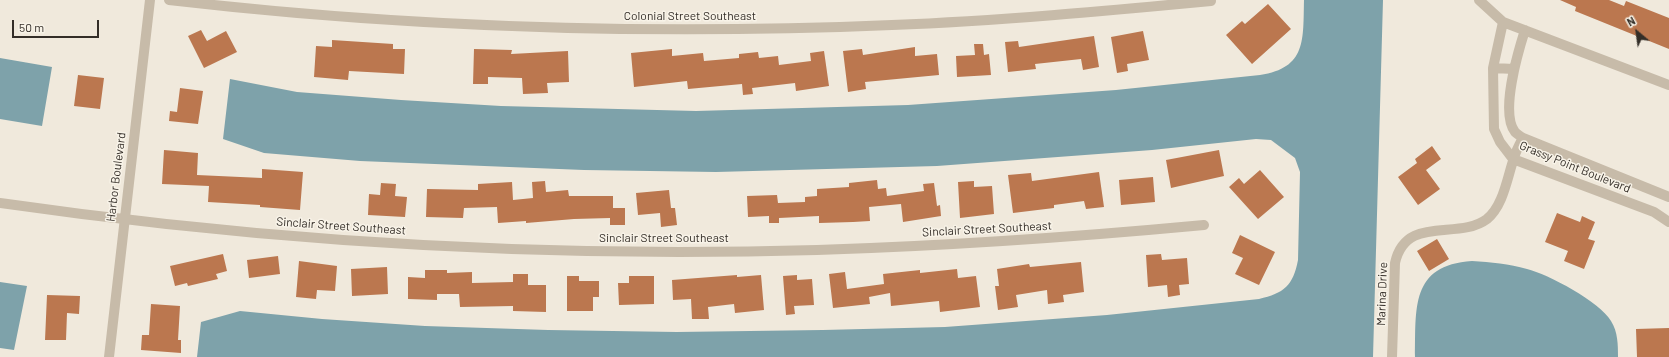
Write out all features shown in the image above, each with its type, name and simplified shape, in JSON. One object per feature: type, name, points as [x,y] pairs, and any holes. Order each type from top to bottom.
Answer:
[{"type":"street","name":"Harbor Boulevard","points":[[109,357],[150,0]]},
{"type":"street","name":"Colonial Street Southeast","points":[[169,0],[241,8],[398,21],[563,28],[721,30],[886,26],[976,21],[1211,1]]},
{"type":"street","points":[[1479,0],[1503,22],[1669,85]]},
{"type":"street","name":"Grassy Point Boulevard","points":[[1503,22],[1493,68],[1494,129],[1500,142],[1514,159],[1654,212],[1669,222]]},
{"type":"street","name":"Grassy Point Boulevard","points":[[1524,30],[1514,69],[1509,113],[1515,132],[1523,138],[1669,197]]},
{"type":"street","points":[[1493,68],[1514,69]]},
{"type":"street","name":"Marina Drive","points":[[1392,357],[1395,263],[1397,255],[1407,242],[1418,233],[1474,225],[1487,219],[1497,208],[1523,138]]},
{"type":"street","name":"Sinclair Street Southeast","points":[[0,203],[210,229],[383,242],[540,249],[658,252],[815,250],[901,247],[1066,237],[1204,225]]},
{"type":"water","points":[[1304,0],[1383,0],[1373,357],[197,357],[201,322],[240,311],[322,319],[425,326],[677,332],[945,327],[1107,315],[1268,297],[1286,287],[1296,269],[1298,260],[1300,172],[1295,158],[1271,140],[1256,139],[1152,150],[937,166],[716,172],[584,170],[360,161],[264,153],[223,139],[230,79],[297,92],[401,100],[501,106],[696,111],[908,105],[1116,90],[1260,75],[1287,66],[1299,50],[1302,39]]},
{"type":"water","points":[[0,58],[52,67],[42,126],[0,119]]},
{"type":"water","points":[[1472,261],[1520,267],[1536,272],[1573,290],[1596,306],[1611,321],[1618,343],[1618,357],[1415,357],[1417,307],[1421,292],[1427,280],[1437,271],[1452,264]]},
{"type":"water","points":[[0,282],[27,286],[14,350],[0,348]]},
{"type":"building","points":[[1560,0],[1609,0],[1624,6],[1626,1],[1669,18],[1669,49],[1575,11],[1576,7]]},
{"type":"building","points":[[1268,4],[1291,29],[1252,64],[1226,35],[1242,21],[1245,24]]},
{"type":"building","points":[[201,30],[207,41],[226,31],[237,52],[204,68],[188,36]]},
{"type":"building","points":[[1143,31],[1149,60],[1127,64],[1128,71],[1117,73],[1111,37]]},
{"type":"building","points":[[1094,36],[1099,67],[1083,70],[1081,59],[1035,64],[1036,69],[1008,72],[1005,42],[1018,41],[1019,47]]},
{"type":"building","points":[[332,40],[393,44],[393,49],[405,49],[404,74],[349,71],[348,80],[314,77],[316,46],[332,47]]},
{"type":"building","points":[[974,44],[983,44],[984,55],[989,54],[991,75],[957,77],[956,56],[975,55]]},
{"type":"building","points":[[915,47],[915,56],[937,54],[939,75],[865,82],[866,89],[848,92],[843,51],[862,49],[863,55]]},
{"type":"building","points":[[474,49],[512,50],[511,54],[568,51],[569,82],[547,83],[548,93],[523,94],[522,78],[488,77],[488,84],[473,84]]},
{"type":"building","points":[[672,49],[672,56],[703,53],[704,61],[739,58],[739,54],[758,52],[759,58],[778,56],[779,65],[811,61],[810,53],[824,51],[829,86],[796,91],[795,83],[752,88],[753,94],[743,95],[742,84],[688,89],[687,81],[634,87],[631,53]]},
{"type":"building","points":[[78,75],[104,78],[100,109],[74,106]]},
{"type":"building","points":[[180,88],[203,91],[198,124],[169,121],[170,111],[177,112]]},
{"type":"building","points":[[1432,146],[1441,159],[1426,170],[1440,189],[1418,205],[1398,177],[1417,163],[1415,159]]},
{"type":"building","points":[[164,150],[198,153],[197,175],[262,178],[262,169],[303,172],[300,210],[260,207],[260,205],[208,202],[209,186],[162,184]]},
{"type":"building","points":[[1219,150],[1224,176],[1171,188],[1166,160]]},
{"type":"building","points":[[1260,170],[1284,197],[1258,219],[1229,187],[1239,178],[1244,184]]},
{"type":"building","points":[[1099,172],[1104,207],[1086,209],[1084,201],[1054,205],[1054,208],[1013,213],[1008,175],[1031,173],[1032,181]]},
{"type":"building","points":[[1153,177],[1155,202],[1121,205],[1119,180]]},
{"type":"building","points":[[877,180],[878,189],[886,188],[887,196],[924,191],[923,184],[934,183],[937,206],[940,205],[941,216],[903,222],[901,204],[869,207],[870,221],[819,223],[819,216],[779,218],[779,223],[769,223],[769,216],[748,217],[747,196],[777,195],[778,203],[805,202],[805,197],[817,196],[817,189],[849,187],[849,183]]},
{"type":"building","points":[[545,181],[546,192],[568,190],[569,196],[613,196],[613,208],[625,208],[625,225],[610,225],[610,218],[526,223],[526,221],[498,223],[497,207],[464,208],[463,218],[426,217],[427,189],[478,190],[478,184],[512,182],[513,200],[533,198],[532,182]]},
{"type":"building","points":[[974,181],[974,187],[992,186],[994,214],[960,218],[958,182]]},
{"type":"building","points":[[381,183],[396,184],[395,196],[407,197],[405,217],[368,215],[369,194],[380,195]]},
{"type":"building","points":[[669,190],[671,208],[675,208],[677,225],[661,227],[660,213],[638,215],[636,193]]},
{"type":"building","points":[[1557,213],[1580,222],[1582,216],[1595,222],[1588,239],[1595,241],[1584,269],[1564,261],[1568,251],[1545,242]]},
{"type":"building","points":[[1240,235],[1275,252],[1259,285],[1235,274],[1243,258],[1232,253]]},
{"type":"building","points":[[1437,239],[1449,259],[1429,271],[1417,251]]},
{"type":"building","points":[[223,254],[227,271],[216,274],[218,279],[188,286],[187,283],[175,286],[170,266]]},
{"type":"building","points":[[1161,254],[1162,260],[1187,258],[1189,284],[1179,285],[1180,295],[1168,297],[1167,285],[1148,287],[1146,255]]},
{"type":"building","points":[[278,256],[280,274],[249,278],[247,260]]},
{"type":"building","points":[[299,261],[337,266],[335,291],[317,290],[316,299],[296,297]]},
{"type":"building","points":[[1081,262],[1084,292],[1063,295],[1064,302],[1048,304],[1047,290],[1016,295],[1018,307],[998,310],[995,286],[999,286],[997,269],[1029,264],[1030,267]]},
{"type":"building","points":[[387,267],[388,294],[352,296],[351,269]]},
{"type":"building","points":[[957,269],[958,278],[976,276],[980,307],[940,312],[939,301],[891,306],[890,293],[869,297],[870,304],[833,308],[829,274],[845,272],[847,289],[884,284],[883,274],[920,270],[920,273]]},
{"type":"building","points":[[425,270],[447,270],[447,273],[472,272],[472,283],[513,282],[513,274],[528,274],[528,285],[546,285],[546,312],[513,311],[513,306],[460,307],[459,294],[437,294],[437,300],[408,299],[408,277],[425,278]]},
{"type":"building","points":[[737,275],[737,277],[761,275],[764,310],[735,313],[734,304],[708,307],[709,319],[692,319],[691,299],[673,300],[672,280]]},
{"type":"building","points":[[797,275],[797,280],[812,279],[814,305],[794,306],[795,314],[786,315],[783,276]]},
{"type":"building","points":[[567,276],[579,276],[579,281],[599,281],[599,297],[593,297],[593,311],[567,311]]},
{"type":"building","points":[[629,276],[654,276],[654,304],[619,305],[618,283],[629,283]]},
{"type":"building","points":[[47,295],[80,296],[79,314],[67,313],[66,340],[45,340]]},
{"type":"building","points":[[151,304],[180,306],[178,340],[181,340],[181,353],[141,350],[142,335],[149,335]]},
{"type":"building","points":[[1669,328],[1669,357],[1637,357],[1636,329]]}]
